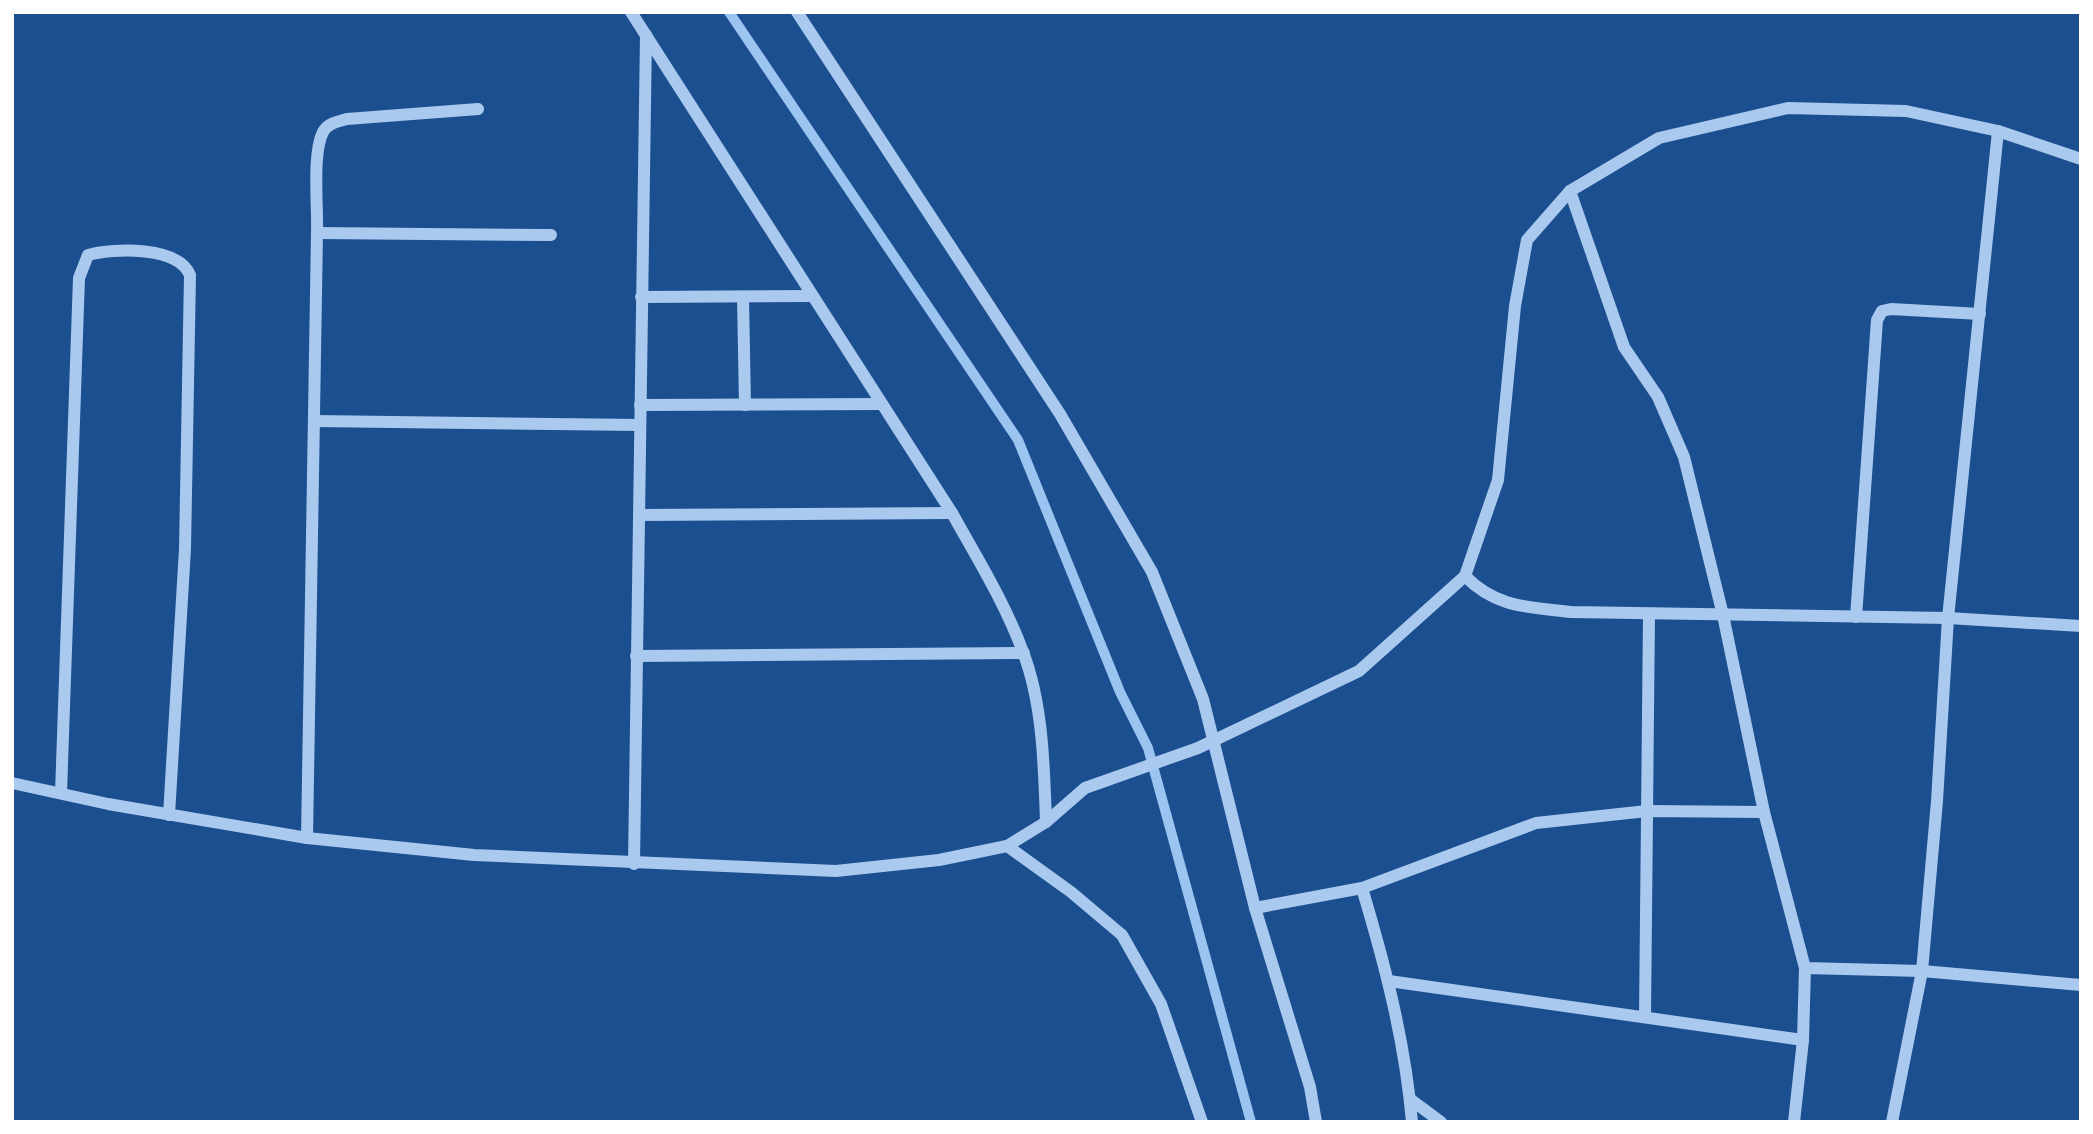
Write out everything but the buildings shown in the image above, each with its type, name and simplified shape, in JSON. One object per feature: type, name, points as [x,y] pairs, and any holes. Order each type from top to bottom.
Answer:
[{"type":"street","points":[[631,12],[952,513],[994,590],[1024,653],[1044,764],[1046,822]]},
{"type":"street","points":[[797,12],[1060,414],[1152,572],[1202,699],[1255,908],[1310,1087],[1316,1122]]},
{"type":"street","points":[[634,864],[646,35]]},
{"type":"street","points":[[12,783],[169,815],[307,838],[474,855],[836,871],[939,860],[1007,846],[1046,822],[1085,788],[1198,748],[1359,671],[1465,576],[1499,480],[1515,306],[1527,240],[1570,191],[1659,138],[1788,108],[1906,111],[1998,131],[2081,159]]},
{"type":"street","points":[[307,838],[319,148],[323,133],[330,124],[347,119],[478,109]]},
{"type":"street","points":[[1892,1122],[1922,971],[1937,801],[1948,618],[1998,131]]},
{"type":"street","points":[[1570,191],[1624,347],[1658,397],[1684,457],[1723,615],[1764,813],[1805,968],[1803,1040],[1794,1122]]},
{"type":"street","points":[[317,233],[551,235]]},
{"type":"street","points":[[61,793],[79,278],[88,255],[101,251],[175,256],[186,264],[190,275],[185,549],[169,815]]},
{"type":"street","points":[[641,297],[812,296]]},
{"type":"street","points":[[743,297],[745,405]]},
{"type":"street","points":[[1856,617],[1877,320],[1882,311],[1891,309],[1980,314]]},
{"type":"street","points":[[640,405],[881,404]]},
{"type":"street","points":[[314,421],[639,425]]},
{"type":"street","points":[[639,515],[952,513]]},
{"type":"street","points":[[1465,576],[1481,593],[1520,606],[1571,612],[1948,618],[2081,626]]},
{"type":"street","points":[[1645,1017],[1649,614]]},
{"type":"street","points":[[636,656],[1024,653]]},
{"type":"street","points":[[1255,908],[1362,888],[1536,823],[1647,811],[1764,813]]},
{"type":"street","points":[[1007,846],[1071,892],[1122,935],[1161,1004],[1202,1122]]},
{"type":"street","points":[[1362,888],[1389,981],[1412,1122]]},
{"type":"street","points":[[1805,968],[1922,971],[2081,985]]},
{"type":"street","points":[[1389,981],[1803,1040]]},
{"type":"street","points":[[1410,1099],[1441,1122]]},
{"type":"waterway","points":[[729,12],[1018,440],[1120,692],[1148,748],[1251,1122]]}]
